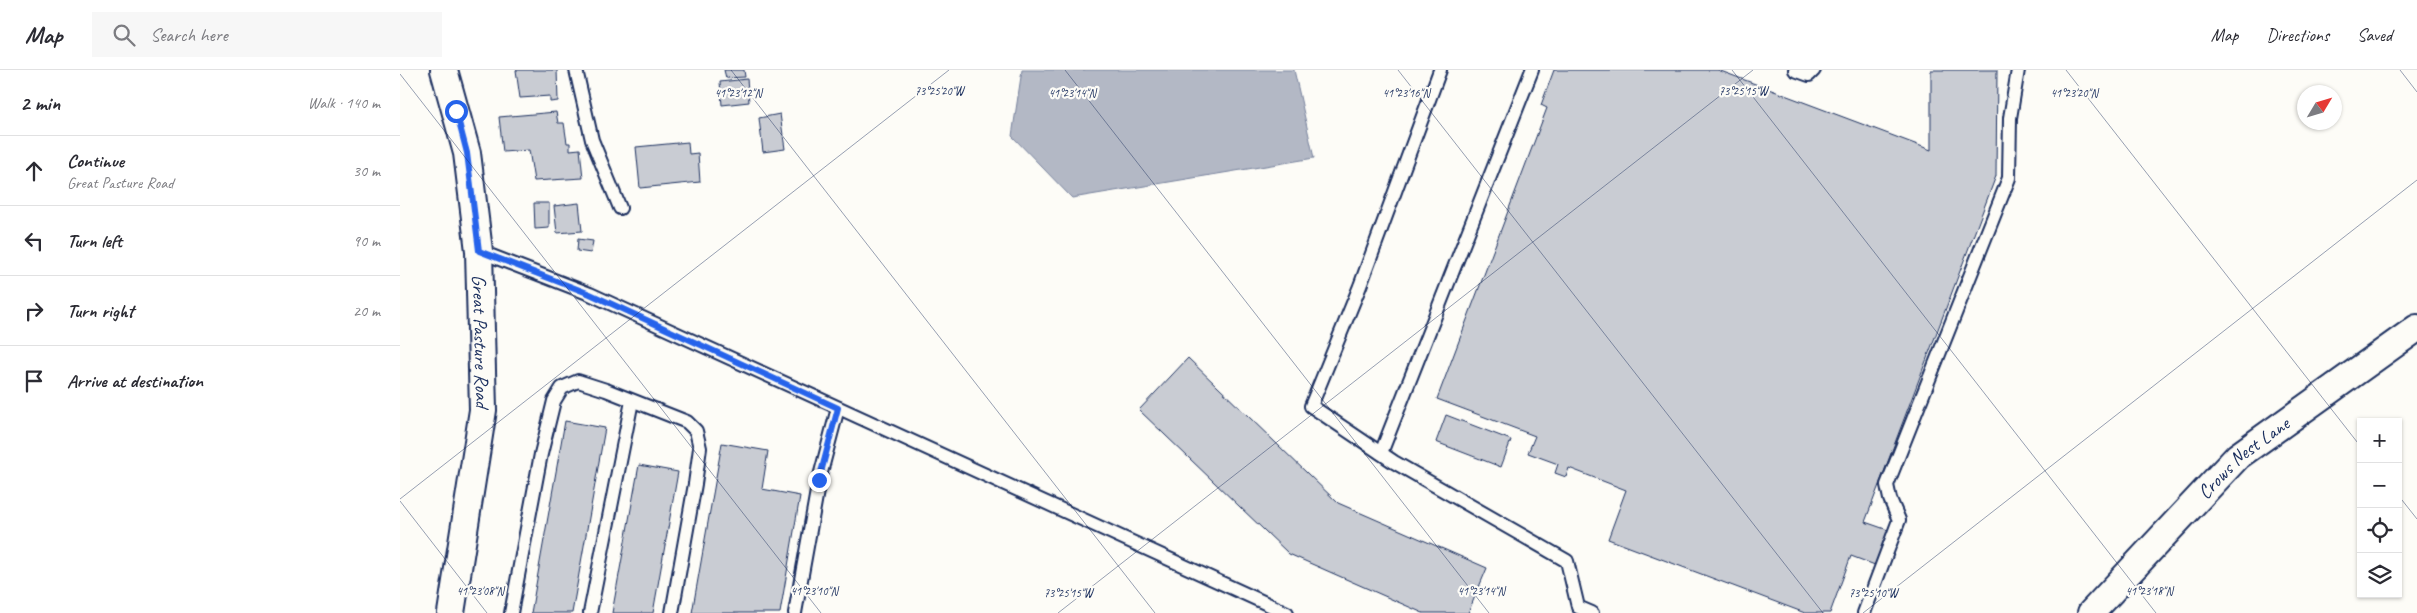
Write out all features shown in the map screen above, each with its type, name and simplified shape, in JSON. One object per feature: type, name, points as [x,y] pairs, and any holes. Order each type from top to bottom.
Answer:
[{"type":"street","name":"Great Pasture Road","points":[[444,70],[467,153],[479,251],[483,410],[451,613]]},
{"type":"street","name":"Crows Nest Lane","points":[[2091,613],[2238,456],[2417,328]]},
{"type":"lane","points":[[576,70],[592,140],[620,208]]},
{"type":"lane","points":[[1440,70],[1364,277],[1311,406],[1381,453],[1567,561],[1578,607],[1592,613]]},
{"type":"lane","points":[[1381,453],[1532,70]]},
{"type":"lane","points":[[1795,70],[1808,75],[1814,70]]},
{"type":"lane","points":[[1864,613],[1900,520],[1890,499],[1887,485],[2009,178],[2010,118],[2018,70]]},
{"type":"lane","points":[[479,251],[590,294],[1287,613]]},
{"type":"lane","points":[[511,613],[541,454],[554,401],[562,388],[578,381],[687,422],[696,431],[700,448],[672,613]]},
{"type":"lane","points":[[590,613],[632,401]]},
{"type":"lane","points":[[795,613],[819,480],[838,408]]},
{"type":"shaded area","points":[[1022,70],[1294,70],[1314,158],[1072,198],[1012,136]]},
{"type":"building","points":[[516,70],[557,70],[558,101],[550,102],[550,96],[520,98]]},
{"type":"building","points":[[724,70],[744,70],[745,77],[726,78]]},
{"type":"building","points":[[1554,70],[1718,70],[1931,150],[1931,70],[1997,70],[1996,176],[1865,522],[1888,530],[1875,565],[1851,556],[1830,613],[1805,613],[1608,539],[1626,490],[1569,468],[1566,477],[1555,473],[1558,464],[1528,453],[1535,436],[1437,399],[1547,108],[1541,105]]},
{"type":"building","points":[[747,79],[749,102],[722,105],[720,82]]},
{"type":"building","points":[[556,112],[558,123],[564,123],[567,143],[570,143],[570,150],[580,149],[583,178],[534,181],[529,150],[503,152],[499,117]]},
{"type":"building","points":[[780,114],[785,149],[763,152],[759,118]]},
{"type":"building","points":[[688,142],[689,154],[698,153],[700,182],[640,188],[636,147]]},
{"type":"building","points":[[534,203],[549,203],[549,228],[535,229]]},
{"type":"building","points":[[579,203],[582,231],[557,233],[554,206]]},
{"type":"building","points":[[578,239],[593,241],[591,253],[577,251]]},
{"type":"building","points":[[1188,358],[1338,503],[1487,568],[1468,613],[1423,613],[1289,554],[1139,410]]},
{"type":"building","points":[[1446,415],[1511,440],[1501,467],[1436,442]]},
{"type":"building","points":[[565,421],[605,428],[572,613],[531,613]]},
{"type":"building","points":[[722,443],[768,451],[762,489],[800,496],[780,613],[692,613]]},
{"type":"building","points":[[639,465],[678,472],[653,613],[612,613]]},
{"type":"route","points":[[456,111],[467,153],[479,251],[590,294],[838,408],[819,480]]}]
